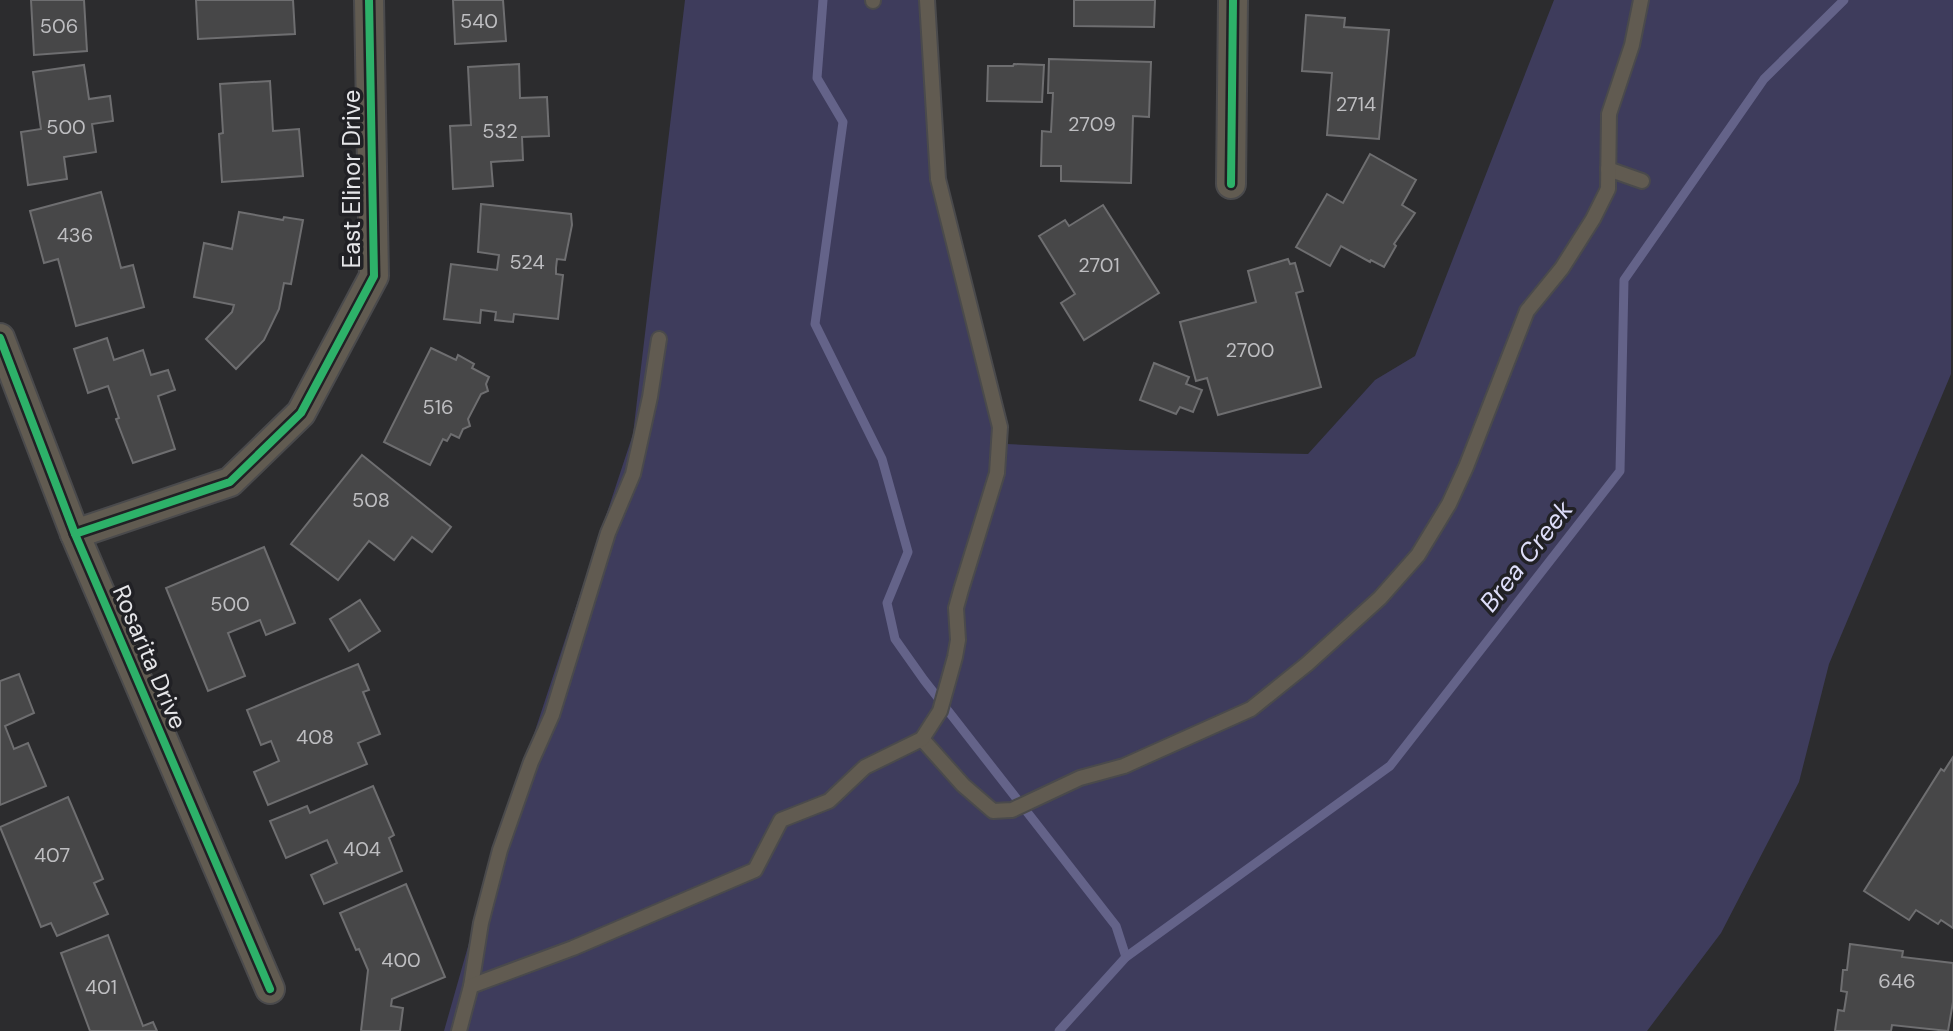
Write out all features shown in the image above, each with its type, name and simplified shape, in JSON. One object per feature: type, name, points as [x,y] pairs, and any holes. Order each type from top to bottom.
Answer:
[{"type":"street","name":"East Elinor Drive","points":[[75,534],[230,482],[301,413],[374,276],[369,0]]},
{"type":"street","points":[[1231,184],[1233,0]]},
{"type":"street","name":"Rosarita Drive","points":[[0,338],[75,534],[270,989]]},
{"type":"lane","points":[[471,986],[573,948],[755,870],[781,820],[829,801],[865,767],[922,739],[940,711],[958,640],[956,608],[997,473],[1000,427],[938,179],[927,0]]},
{"type":"lane","points":[[922,739],[963,785],[993,811],[1012,810],[1080,778],[1151,755],[1251,709],[1307,664],[1380,598],[1418,555],[1449,504],[1527,311],[1562,268],[1608,189],[1609,114],[1632,45],[1641,0]]},
{"type":"lane","points":[[1608,169],[1642,181]]},
{"type":"lane","points":[[459,1031],[471,986],[481,923],[500,850],[531,762],[552,715],[608,533],[633,474],[659,339]]},
{"type":"shaded area","points":[[685,0],[930,0],[942,181],[983,333],[1007,444],[1308,454],[1375,380],[1415,356],[1554,0],[1953,0],[1951,374],[1829,664],[1799,782],[1721,933],[1647,1031],[444,1031],[494,855],[633,434]]},
{"type":"building","points":[[31,0],[84,0],[87,51],[34,55]]},
{"type":"building","points":[[196,0],[293,0],[295,34],[198,39]]},
{"type":"building","points":[[453,0],[503,0],[506,41],[455,44]]},
{"type":"building","points":[[1074,0],[1155,0],[1154,27],[1074,26]]},
{"type":"building","points":[[1306,15],[1345,18],[1344,27],[1389,30],[1379,139],[1327,135],[1332,73],[1302,71]]},
{"type":"building","points":[[1049,59],[1151,62],[1149,117],[1133,116],[1131,183],[1061,181],[1061,166],[1041,166],[1042,131],[1051,132],[1053,93],[1048,93]]},
{"type":"building","points":[[519,64],[520,98],[547,97],[549,136],[522,137],[523,160],[491,162],[493,186],[453,189],[450,126],[471,125],[468,67]]},
{"type":"building","points":[[84,65],[89,99],[110,96],[113,121],[92,124],[96,152],[64,157],[67,179],[28,185],[21,132],[41,129],[33,72]]},
{"type":"building","points":[[1044,65],[1042,102],[987,101],[988,66]]},
{"type":"building","points":[[270,81],[273,131],[299,129],[303,176],[222,182],[220,84]]},
{"type":"building","points":[[1370,154],[1416,180],[1402,205],[1415,213],[1394,244],[1396,246],[1384,267],[1341,246],[1330,266],[1296,247],[1327,194],[1343,203]]},
{"type":"building","points":[[101,192],[121,268],[133,265],[144,307],[76,326],[58,259],[44,263],[30,211]]},
{"type":"building","points":[[481,204],[571,214],[572,225],[565,260],[557,259],[556,274],[563,275],[558,319],[514,314],[513,322],[495,320],[496,312],[481,310],[480,323],[444,319],[451,264],[497,270],[499,255],[478,252]]},
{"type":"building","points":[[1103,205],[1159,293],[1084,340],[1061,303],[1075,294],[1039,236],[1065,220],[1069,226]]},
{"type":"building","points":[[239,212],[283,220],[284,217],[303,220],[291,284],[284,283],[279,309],[264,340],[236,369],[206,339],[232,312],[234,305],[194,297],[204,243],[232,249]]},
{"type":"building","points":[[1288,259],[1290,264],[1295,263],[1303,291],[1296,293],[1321,387],[1218,415],[1207,378],[1196,381],[1180,322],[1256,302],[1248,271]]},
{"type":"building","points":[[107,338],[114,360],[143,350],[151,375],[168,370],[175,390],[158,396],[175,449],[133,463],[116,419],[119,418],[108,386],[88,393],[74,349]]},
{"type":"building","points":[[431,348],[456,360],[458,355],[474,364],[472,368],[489,377],[486,384],[488,391],[481,394],[468,419],[470,426],[463,429],[459,438],[451,434],[447,441],[443,439],[430,465],[384,442]]},
{"type":"building","points":[[1154,363],[1189,377],[1186,384],[1202,390],[1193,412],[1180,407],[1176,414],[1140,400]]},
{"type":"building","points":[[362,455],[451,527],[432,552],[412,537],[394,560],[369,541],[338,580],[291,544]]},
{"type":"building","points":[[264,547],[295,623],[266,635],[260,620],[228,633],[245,676],[208,691],[166,588]]},
{"type":"building","points":[[360,600],[380,631],[349,651],[330,619]]},
{"type":"building","points":[[358,664],[369,690],[363,692],[380,734],[358,743],[367,764],[268,805],[254,772],[279,761],[271,741],[261,745],[247,710]]},
{"type":"building","points":[[19,674],[34,713],[5,726],[14,749],[28,743],[46,786],[0,805],[0,681]]},
{"type":"building","points":[[1953,757],[1953,928],[1941,920],[1938,924],[1916,910],[1909,920],[1864,891],[1941,769],[1944,771]]},
{"type":"building","points":[[373,786],[394,835],[389,838],[402,871],[324,904],[311,875],[337,863],[327,840],[286,858],[270,821],[307,806],[310,813]]},
{"type":"building","points":[[68,797],[103,879],[94,883],[108,914],[57,936],[51,923],[41,927],[0,827]]},
{"type":"building","points":[[406,884],[445,977],[392,999],[391,1006],[403,1008],[400,1031],[361,1031],[368,970],[340,913]]},
{"type":"building","points":[[108,935],[143,1026],[153,1022],[157,1031],[90,1031],[61,953]]},
{"type":"building","points":[[1850,944],[1903,951],[1902,957],[1953,963],[1953,1002],[1948,1031],[1892,1025],[1891,1031],[1835,1031],[1838,1010],[1844,1011],[1847,992],[1841,991]]},
{"type":"waterway","points":[[823,0],[817,78],[843,122],[815,324],[882,459],[908,552],[887,603],[895,639],[1116,926],[1126,957]]},
{"type":"waterway","name":"Brea Creek","points":[[1059,1031],[1126,957],[1390,766],[1620,471],[1624,280],[1764,79],[1844,0]]},
{"type":"cycle path","points":[[75,534],[230,482],[301,413],[374,276],[369,0]]},
{"type":"cycle path","points":[[1231,184],[1233,0]]},
{"type":"cycle path","points":[[0,338],[75,534],[270,989]]}]
